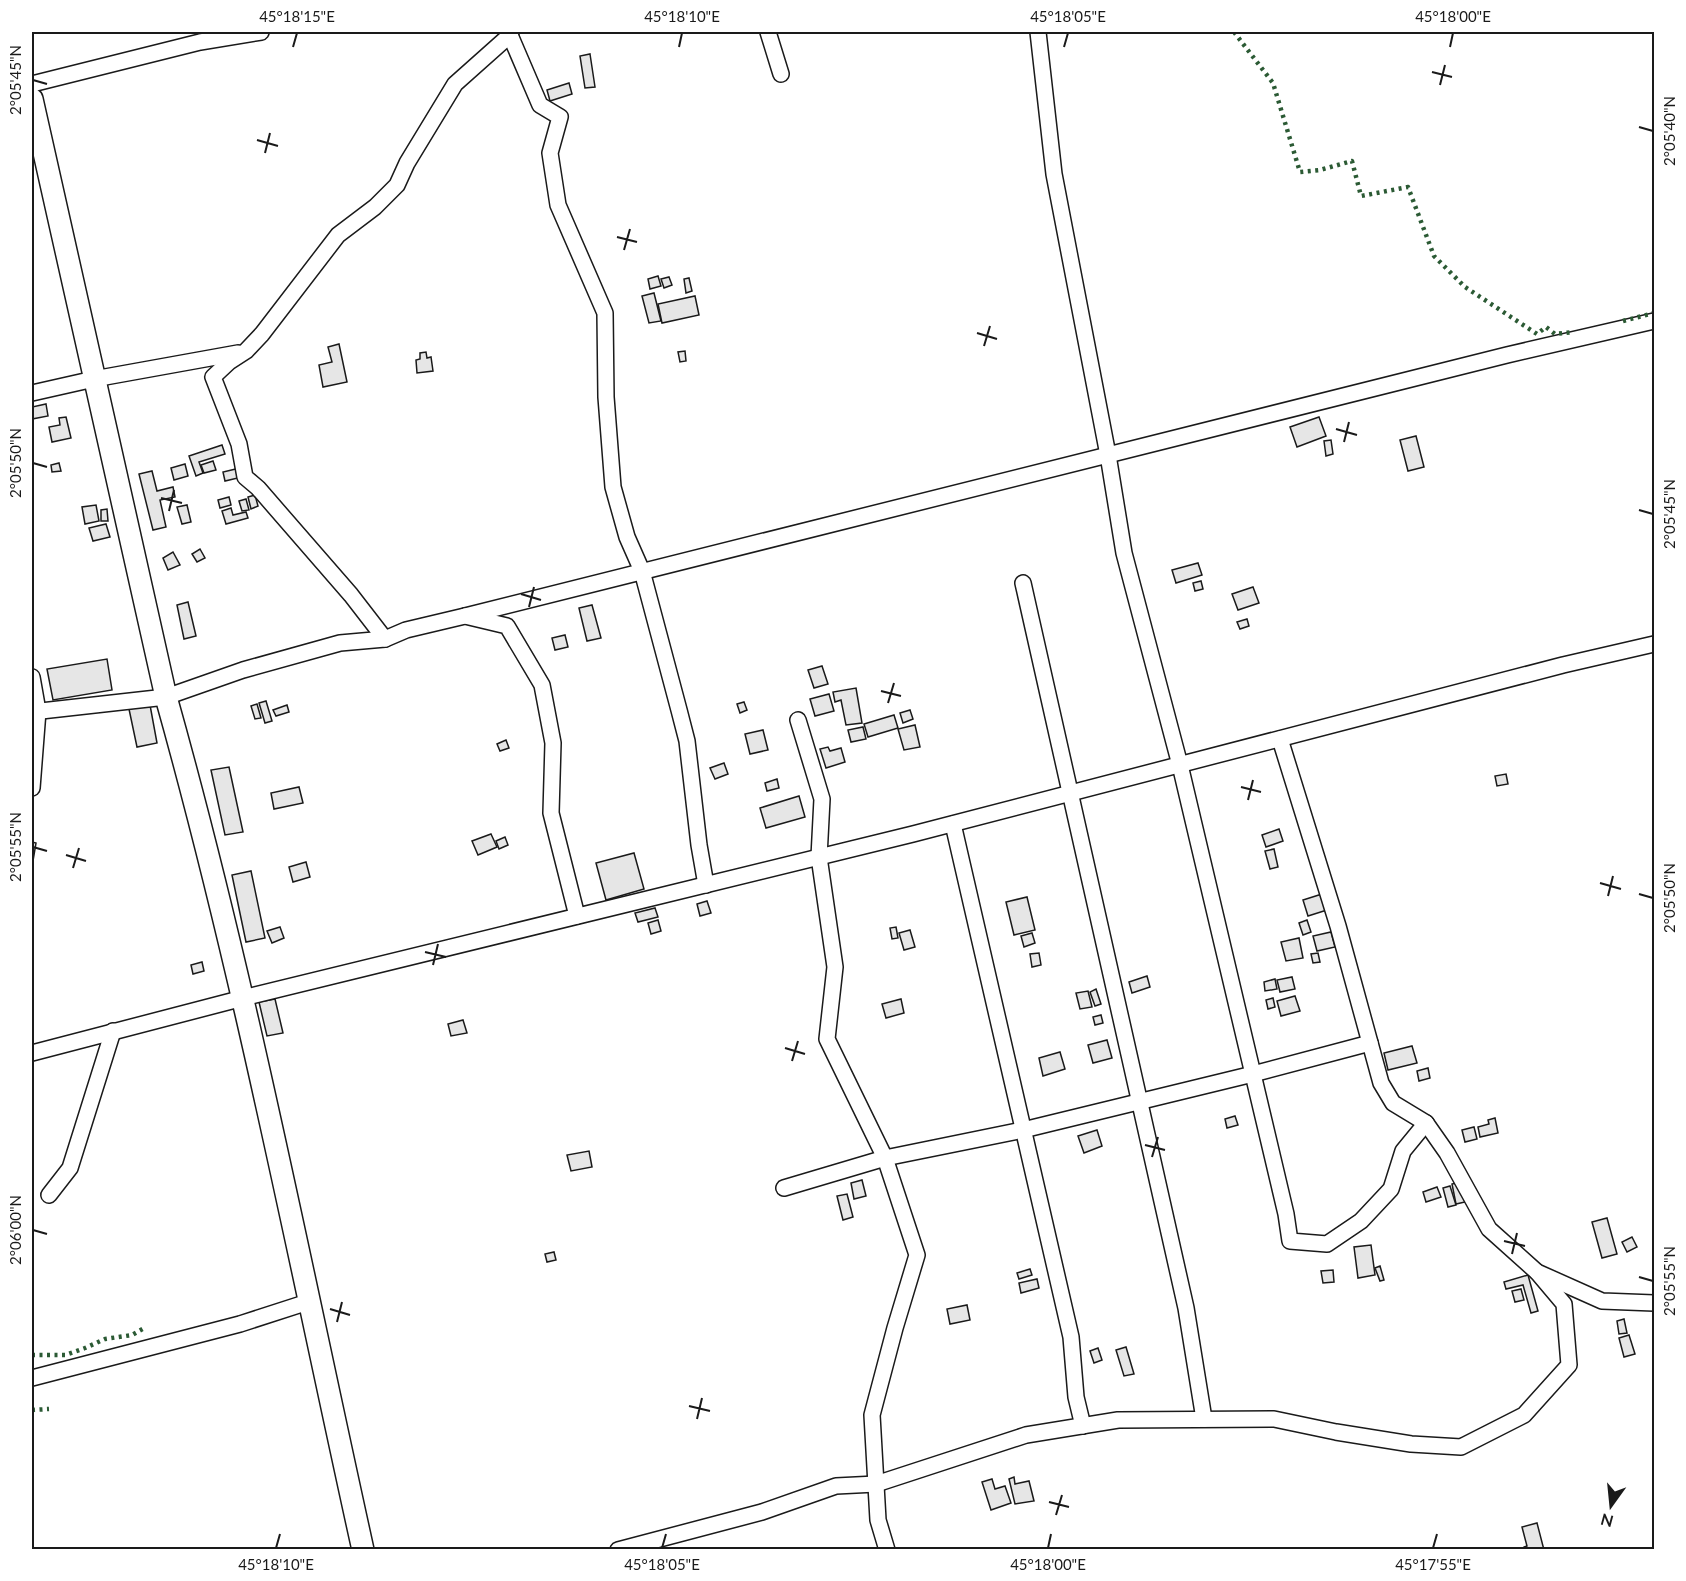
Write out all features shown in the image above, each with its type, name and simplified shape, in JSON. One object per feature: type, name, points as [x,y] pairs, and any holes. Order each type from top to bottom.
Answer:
[{"type":"street","points":[[32,84],[200,42],[261,32]]},
{"type":"street","points":[[768,32],[780,74]]},
{"type":"street","points":[[1038,32],[1054,174],[1108,455],[1124,553],[1180,765],[1286,1214],[1290,1240],[1327,1244],[1361,1221],[1391,1189],[1403,1151],[1426,1123]]},
{"type":"street","points":[[385,639],[351,595],[258,488],[244,477],[239,444],[213,376],[246,351],[338,235],[375,207],[397,185],[407,163],[455,84],[511,33],[540,105],[560,117],[550,153],[558,205],[605,313],[606,397],[613,487],[627,537],[642,572],[687,741],[706,885]]},
{"type":"street","points":[[32,99],[166,697],[243,998],[363,1550]]},
{"type":"street","points":[[35,712],[166,697],[243,670],[340,643],[385,639],[406,630],[1507,355],[1654,321]]},
{"type":"street","points":[[32,393],[246,351]]},
{"type":"street","points":[[1023,583],[1186,1308],[1204,1419]]},
{"type":"street","points":[[465,616],[507,626],[542,684],[553,743],[551,813],[577,916]]},
{"type":"street","points":[[32,1053],[243,998],[953,824],[1563,665],[1654,644]]},
{"type":"street","points":[[32,677],[35,712],[32,788]]},
{"type":"street","points":[[798,720],[822,799],[819,857],[835,967],[827,1039],[885,1158],[918,1255],[895,1328],[872,1415],[878,1520],[887,1550]]},
{"type":"street","points":[[618,1550],[762,1512],[836,1486],[876,1484],[1026,1435],[1118,1420],[1274,1419],[1410,1444],[1461,1447],[1524,1415],[1569,1365],[1564,1304],[1537,1272],[1489,1229],[1448,1153],[1426,1123],[1393,1103],[1381,1083],[1335,915],[1280,739]]},
{"type":"street","points":[[953,824],[1071,1337],[1076,1397],[1083,1426]]},
{"type":"street","points":[[49,1195],[70,1168],[113,1031]]},
{"type":"street","points":[[784,1188],[885,1158],[1023,1130],[1253,1074],[1370,1042]]},
{"type":"street","points":[[1537,1272],[1602,1301],[1654,1303]]},
{"type":"street","points":[[32,1378],[240,1324],[308,1302]]},
{"type":"building","points":[[590,54],[595,87],[585,88],[580,56]]},
{"type":"building","points":[[569,83],[572,94],[550,101],[547,90]]},
{"type":"building","points":[[658,276],[661,286],[650,289],[648,279]]},
{"type":"building","points":[[669,277],[672,285],[664,288],[661,279]]},
{"type":"building","points":[[689,278],[692,291],[686,293],[684,279]]},
{"type":"building","points":[[654,293],[661,321],[649,323],[642,296]]},
{"type":"building","points":[[695,296],[699,315],[662,323],[658,304]]},
{"type":"building","points":[[339,344],[347,382],[323,387],[319,365],[332,362],[328,347]]},
{"type":"building","points":[[685,351],[686,361],[680,362],[678,352]]},
{"type":"building","points":[[426,352],[427,358],[431,357],[433,371],[417,373],[416,360],[420,359],[420,353]]},
{"type":"building","points":[[46,404],[48,416],[32,419],[32,407]]},
{"type":"building","points":[[66,417],[71,438],[52,442],[49,427],[60,425],[59,418]]},
{"type":"building","points":[[1319,417],[1326,436],[1297,447],[1290,427]]},
{"type":"building","points":[[1416,436],[1424,467],[1408,471],[1400,440]]},
{"type":"building","points":[[1331,440],[1333,454],[1326,456],[1324,441]]},
{"type":"building","points":[[222,445],[225,454],[199,462],[203,473],[196,476],[189,456]]},
{"type":"building","points":[[213,461],[216,470],[204,473],[201,465]]},
{"type":"building","points":[[59,463],[61,471],[52,472],[51,465]]},
{"type":"building","points":[[185,464],[188,476],[174,480],[171,468]]},
{"type":"building","points":[[240,468],[242,477],[225,481],[223,472]]},
{"type":"building","points":[[152,471],[157,491],[173,487],[175,497],[160,500],[166,527],[153,530],[139,474]]},
{"type":"building","points":[[255,495],[258,506],[251,509],[248,497]]},
{"type":"building","points":[[229,497],[231,505],[220,508],[218,500]]},
{"type":"building","points":[[246,499],[249,510],[242,511],[239,501]]},
{"type":"building","points":[[96,505],[99,521],[85,524],[82,507]]},
{"type":"building","points":[[187,505],[191,522],[182,524],[177,507]]},
{"type":"building","points":[[231,508],[233,515],[246,512],[248,518],[226,524],[222,511]]},
{"type":"building","points":[[107,509],[108,521],[101,521],[101,510]]},
{"type":"building","points":[[106,524],[110,537],[93,541],[89,528]]},
{"type":"building","points":[[200,549],[205,558],[197,562],[192,554]]},
{"type":"building","points":[[173,552],[180,565],[168,570],[163,558]]},
{"type":"building","points":[[1198,563],[1202,575],[1176,583],[1172,570]]},
{"type":"building","points":[[1201,581],[1203,589],[1195,591],[1193,583]]},
{"type":"building","points":[[1253,587],[1259,603],[1238,610],[1232,594]]},
{"type":"building","points":[[188,602],[196,636],[184,639],[177,605]]},
{"type":"building","points":[[592,605],[601,638],[587,641],[579,608]]},
{"type":"building","points":[[1247,619],[1249,626],[1240,629],[1237,622]]},
{"type":"building","points":[[565,635],[568,647],[555,650],[552,638]]},
{"type":"building","points":[[107,659],[112,690],[53,700],[47,669]]},
{"type":"building","points":[[822,666],[828,684],[814,688],[808,670]]},
{"type":"building","points":[[856,688],[862,723],[846,725],[841,700],[835,702],[833,692]]},
{"type":"building","points":[[829,694],[834,711],[815,716],[810,699]]},
{"type":"building","points":[[266,701],[272,721],[265,723],[259,703]]},
{"type":"building","points":[[744,702],[747,710],[740,713],[737,704]]},
{"type":"building","points":[[257,704],[261,718],[255,719],[251,706]]},
{"type":"building","points":[[150,705],[157,743],[137,747],[129,709]]},
{"type":"building","points":[[287,705],[289,712],[276,716],[273,710]]},
{"type":"building","points":[[910,710],[913,719],[903,723],[900,713]]},
{"type":"building","points":[[894,715],[898,728],[868,737],[864,724]]},
{"type":"building","points":[[915,725],[920,747],[904,750],[898,729]]},
{"type":"building","points":[[863,727],[866,739],[851,742],[848,730]]},
{"type":"building","points":[[763,730],[768,750],[750,754],[745,734]]},
{"type":"building","points":[[506,740],[509,748],[500,751],[497,744]]},
{"type":"building","points":[[828,747],[830,751],[841,748],[845,762],[826,768],[820,749]]},
{"type":"building","points":[[724,763],[728,774],[715,779],[710,768]]},
{"type":"building","points":[[229,767],[243,832],[225,835],[211,770]]},
{"type":"building","points":[[1506,774],[1508,784],[1497,786],[1495,776]]},
{"type":"building","points":[[777,779],[779,788],[767,791],[765,783]]},
{"type":"building","points":[[299,787],[303,803],[274,809],[271,793]]},
{"type":"building","points":[[799,796],[805,817],[766,828],[760,808]]},
{"type":"building","points":[[1279,829],[1283,841],[1266,847],[1262,835]]},
{"type":"building","points":[[491,834],[497,847],[478,855],[472,841]]},
{"type":"building","points":[[505,837],[508,845],[499,849],[496,841]]},
{"type":"building","points":[[32,842],[36,843],[32,867]]},
{"type":"building","points":[[1274,849],[1278,867],[1270,869],[1265,851]]},
{"type":"building","points":[[634,853],[644,889],[606,900],[596,863]]},
{"type":"building","points":[[306,862],[310,877],[293,882],[289,867]]},
{"type":"building","points":[[251,871],[265,938],[246,942],[232,875]]},
{"type":"building","points":[[1322,894],[1327,910],[1308,916],[1303,900]]},
{"type":"building","points":[[1027,897],[1035,930],[1014,935],[1006,902]]},
{"type":"building","points":[[707,901],[711,913],[700,916],[697,904]]},
{"type":"building","points":[[655,908],[658,917],[638,922],[635,913]]},
{"type":"building","points":[[658,920],[661,931],[651,934],[648,923]]},
{"type":"building","points":[[1307,920],[1311,932],[1303,935],[1299,923]]},
{"type":"building","points":[[280,927],[284,938],[272,943],[267,931]]},
{"type":"building","points":[[896,927],[898,938],[892,939],[890,928]]},
{"type":"building","points":[[910,930],[915,947],[904,950],[899,933]]},
{"type":"building","points":[[1331,932],[1335,947],[1317,951],[1313,936]]},
{"type":"building","points":[[1032,933],[1035,943],[1024,947],[1021,936]]},
{"type":"building","points":[[1299,938],[1303,958],[1286,961],[1281,942]]},
{"type":"building","points":[[1039,953],[1041,965],[1032,967],[1030,954]]},
{"type":"building","points":[[1318,953],[1320,962],[1313,963],[1311,954]]},
{"type":"building","points":[[202,962],[204,971],[193,974],[191,965]]},
{"type":"building","points":[[1147,976],[1150,987],[1132,993],[1129,982]]},
{"type":"building","points":[[1292,977],[1295,989],[1280,992],[1277,980]]},
{"type":"building","points":[[1275,979],[1277,989],[1265,991],[1264,982]]},
{"type":"building","points":[[1096,989],[1101,1004],[1095,1006],[1090,992]]},
{"type":"building","points":[[1088,991],[1092,1007],[1080,1009],[1076,993]]},
{"type":"building","points":[[1295,996],[1300,1011],[1281,1016],[1277,1001]]},
{"type":"building","points":[[1273,998],[1275,1007],[1268,1009],[1266,1000]]},
{"type":"building","points":[[275,999],[283,1033],[267,1036],[259,1002]]},
{"type":"building","points":[[901,999],[904,1013],[886,1018],[882,1004]]},
{"type":"building","points":[[1101,1015],[1103,1023],[1095,1025],[1093,1017]]},
{"type":"building","points":[[463,1020],[467,1033],[451,1036],[448,1024]]},
{"type":"building","points":[[1107,1040],[1112,1058],[1093,1063],[1088,1045]]},
{"type":"building","points":[[1412,1046],[1417,1063],[1388,1070],[1384,1053]]},
{"type":"building","points":[[1060,1052],[1065,1069],[1043,1076],[1039,1058]]},
{"type":"building","points":[[1428,1068],[1430,1078],[1419,1081],[1417,1071]]},
{"type":"building","points":[[1235,1116],[1238,1125],[1227,1128],[1225,1119]]},
{"type":"building","points":[[1495,1118],[1498,1133],[1480,1137],[1478,1127],[1489,1124],[1488,1120]]},
{"type":"building","points":[[1474,1127],[1477,1139],[1465,1142],[1462,1130]]},
{"type":"building","points":[[1097,1130],[1102,1146],[1084,1153],[1078,1136]]},
{"type":"building","points":[[589,1151],[592,1167],[571,1171],[567,1155]]},
{"type":"building","points":[[862,1180],[866,1196],[854,1199],[851,1183]]},
{"type":"building","points":[[1460,1182],[1465,1202],[1456,1204],[1452,1184]]},
{"type":"building","points":[[1450,1186],[1456,1205],[1448,1207],[1443,1188]]},
{"type":"building","points":[[1437,1187],[1441,1197],[1426,1202],[1423,1192]]},
{"type":"building","points":[[847,1194],[853,1217],[843,1220],[837,1196]]},
{"type":"building","points":[[1607,1218],[1617,1254],[1602,1258],[1592,1222]]},
{"type":"building","points":[[1632,1237],[1637,1247],[1627,1252],[1622,1242]]},
{"type":"building","points":[[1371,1245],[1375,1275],[1358,1278],[1354,1247]]},
{"type":"building","points":[[554,1252],[556,1260],[547,1262],[545,1254]]},
{"type":"building","points":[[1380,1266],[1384,1280],[1380,1281],[1375,1268]]},
{"type":"building","points":[[1030,1269],[1032,1275],[1019,1279],[1017,1273]]},
{"type":"building","points":[[1333,1270],[1334,1282],[1323,1283],[1321,1271]]},
{"type":"building","points":[[1528,1275],[1538,1311],[1531,1313],[1523,1285],[1506,1289],[1504,1282]]},
{"type":"building","points":[[1037,1279],[1039,1288],[1021,1293],[1019,1283]]},
{"type":"building","points":[[1521,1289],[1524,1300],[1515,1302],[1512,1291]]},
{"type":"building","points":[[967,1305],[970,1320],[950,1324],[947,1309]]},
{"type":"building","points":[[1624,1319],[1627,1333],[1619,1334],[1617,1321]]},
{"type":"building","points":[[1629,1335],[1635,1354],[1624,1357],[1619,1338]]},
{"type":"building","points":[[1126,1347],[1134,1374],[1124,1376],[1116,1350]]},
{"type":"building","points":[[1098,1348],[1102,1360],[1094,1363],[1090,1351]]},
{"type":"building","points":[[1014,1477],[1015,1484],[1029,1481],[1034,1501],[1015,1504],[1009,1479]]},
{"type":"building","points":[[992,1479],[995,1489],[1005,1486],[1011,1503],[991,1510],[982,1482]]},
{"type":"building","points":[[1537,1523],[1544,1550],[1524,1550],[1527,1546],[1522,1527]]},
{"type":"hedge","points":[[1234,32],[1273,83],[1300,172],[1320,170],[1352,161],[1361,196],[1408,187],[1434,256],[1465,287],[1537,334],[1546,327],[1555,334],[1574,332]]},
{"type":"hedge","points":[[1623,321],[1654,313]]},
{"type":"hedge","points":[[32,1355],[65,1355],[105,1339],[132,1335],[146,1327]]},
{"type":"hedge","points":[[32,1410],[49,1409]]}]
